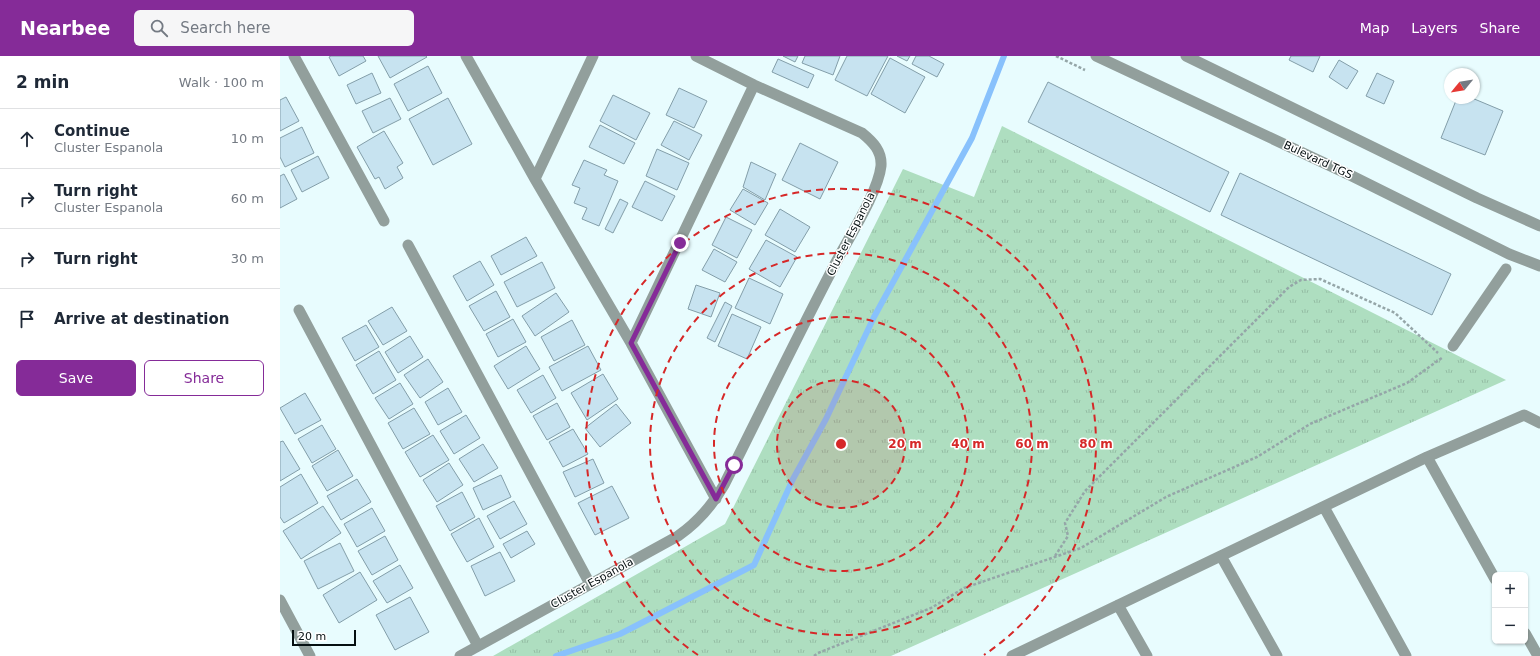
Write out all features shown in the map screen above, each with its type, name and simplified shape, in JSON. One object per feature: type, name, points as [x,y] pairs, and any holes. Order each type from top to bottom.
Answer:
[{"type":"street","points":[[294,56],[384,221]]},
{"type":"street","points":[[466,56],[535,179],[631,343],[716,499]]},
{"type":"street","points":[[535,179],[592,56]]},
{"type":"street","name":"Cluster Espanola","points":[[460,656],[678,536],[704,514],[716,499],[832,270],[872,196],[879,177],[881,164],[879,152],[872,141],[862,133],[754,85],[696,56]]},
{"type":"street","name":"Bulevard TGS","points":[[1096,56],[1352,176],[1510,254],[1540,266]]},
{"type":"street","points":[[1186,56],[1477,198],[1540,226]]},
{"type":"street","points":[[631,343],[754,85]]},
{"type":"street","points":[[408,246],[590,584]]},
{"type":"street","points":[[1453,346],[1506,269]]},
{"type":"street","points":[[299,310],[478,646]]},
{"type":"street","points":[[1015,655],[1428,457],[1524,415],[1540,423]]},
{"type":"street","points":[[1428,457],[1492,574]]},
{"type":"street","points":[[1324,507],[1406,656]]},
{"type":"street","points":[[1221,556],[1278,656]]},
{"type":"street","points":[[280,600],[310,656]]},
{"type":"street","points":[[1118,605],[1147,656]]},
{"type":"street","points":[[1528,638],[1538,656]]},
{"type":"path","points":[[1055,556],[1068,536],[1065,523],[1085,491],[1289,288],[1301,280],[1320,279],[1395,313],[1444,357]]},
{"type":"path","points":[[814,656],[818,653],[931,608],[964,588],[1081,548],[1166,497],[1257,457],[1310,424],[1407,383],[1444,357],[1453,346]]},
{"type":"green space","points":[[1002,126],[1506,380],[891,656],[493,656],[725,524],[903,169],[974,197]]},
{"type":"building","points":[[363,56],[366,61],[339,76],[329,57]]},
{"type":"building","points":[[378,56],[426,56],[427,57],[390,78]]},
{"type":"building","points":[[783,56],[798,56],[795,62]]},
{"type":"building","points":[[805,56],[840,56],[833,75],[802,63]]},
{"type":"building","points":[[847,56],[888,56],[867,96],[835,80]]},
{"type":"building","points":[[897,56],[910,56],[907,61]]},
{"type":"building","points":[[916,56],[929,56],[944,64],[937,77],[912,64]]},
{"type":"building","points":[[1291,56],[1320,56],[1313,72],[1289,60]]},
{"type":"building","points":[[890,58],[925,77],[905,113],[871,94]]},
{"type":"building","points":[[778,59],[814,75],[808,88],[772,72]]},
{"type":"building","points":[[1339,60],[1358,71],[1347,89],[1329,77]]},
{"type":"building","points":[[428,66],[442,93],[408,111],[394,84]]},
{"type":"building","points":[[372,73],[381,93],[356,104],[347,85]]},
{"type":"building","points":[[1377,73],[1394,81],[1384,104],[1366,96]]},
{"type":"building","points":[[1048,82],[1229,172],[1210,212],[1028,122]]},
{"type":"building","points":[[679,88],[707,101],[694,128],[666,115]]},
{"type":"building","points":[[613,95],[650,113],[636,140],[600,121]]},
{"type":"building","points":[[286,97],[299,121],[280,131],[280,100]]},
{"type":"building","points":[[390,98],[401,119],[373,133],[362,111]]},
{"type":"building","points":[[448,98],[472,144],[433,165],[409,119]]},
{"type":"building","points":[[1480,101],[1503,111],[1485,155],[1441,138],[1455,104],[1480,104]]},
{"type":"building","points":[[674,121],[702,135],[689,160],[661,145]]},
{"type":"building","points":[[600,125],[635,143],[624,164],[589,147]]},
{"type":"building","points":[[302,127],[314,153],[285,167],[280,157],[280,138]]},
{"type":"building","points":[[384,131],[403,163],[397,167],[403,178],[385,189],[379,177],[375,179],[357,147]]},
{"type":"building","points":[[800,143],[838,162],[820,199],[782,180]]},
{"type":"building","points":[[657,149],[689,163],[677,190],[646,176]]},
{"type":"building","points":[[318,156],[329,178],[302,192],[291,170]]},
{"type":"building","points":[[584,160],[607,170],[604,175],[618,181],[599,226],[582,219],[587,208],[574,203],[580,188],[572,185]]},
{"type":"building","points":[[751,162],[776,174],[765,200],[743,187]]},
{"type":"building","points":[[1240,173],[1451,274],[1432,315],[1221,215]]},
{"type":"building","points":[[284,174],[297,199],[280,208],[280,176]]},
{"type":"building","points":[[645,181],[675,196],[662,221],[632,207]]},
{"type":"building","points":[[743,189],[768,203],[755,225],[730,210]]},
{"type":"building","points":[[620,199],[628,203],[613,233],[605,229]]},
{"type":"building","points":[[780,209],[810,227],[795,252],[765,235]]},
{"type":"building","points":[[726,217],[752,230],[737,258],[712,245]]},
{"type":"building","points":[[526,237],[537,256],[501,275],[491,256]]},
{"type":"building","points":[[766,240],[797,257],[780,287],[749,269]]},
{"type":"building","points":[[714,249],[737,262],[725,282],[702,270]]},
{"type":"building","points":[[480,261],[494,285],[467,301],[453,276]]},
{"type":"building","points":[[542,262],[555,288],[517,307],[504,282]]},
{"type":"building","points":[[749,278],[783,294],[770,324],[735,308]]},
{"type":"building","points":[[696,285],[720,293],[711,317],[688,309]]},
{"type":"building","points":[[496,291],[510,317],[484,331],[469,306]]},
{"type":"building","points":[[556,293],[569,312],[535,336],[522,316]]},
{"type":"building","points":[[725,302],[732,306],[715,342],[707,338]]},
{"type":"building","points":[[392,307],[407,331],[383,345],[368,321]]},
{"type":"building","points":[[732,314],[761,327],[747,359],[718,346]]},
{"type":"building","points":[[513,319],[526,342],[498,357],[486,334]]},
{"type":"building","points":[[572,320],[585,345],[554,361],[541,337]]},
{"type":"building","points":[[366,325],[379,347],[355,361],[342,338]]},
{"type":"building","points":[[410,336],[423,357],[398,373],[385,352]]},
{"type":"building","points":[[526,346],[540,369],[508,389],[494,366]]},
{"type":"building","points":[[588,346],[601,370],[562,391],[549,367]]},
{"type":"building","points":[[379,351],[396,380],[373,394],[356,365]]},
{"type":"building","points":[[428,359],[443,382],[420,398],[404,375]]},
{"type":"building","points":[[603,374],[618,399],[587,420],[571,393]]},
{"type":"building","points":[[543,375],[556,398],[531,413],[517,390]]},
{"type":"building","points":[[400,383],[413,404],[389,419],[375,398]]},
{"type":"building","points":[[448,388],[462,412],[438,425],[425,402]]},
{"type":"building","points":[[305,393],[321,420],[295,434],[280,408]]},
{"type":"building","points":[[557,403],[570,427],[547,440],[533,416]]},
{"type":"building","points":[[616,404],[631,423],[600,447],[585,428]]},
{"type":"building","points":[[414,408],[430,434],[403,449],[388,423]]},
{"type":"building","points":[[466,415],[480,438],[454,454],[440,431]]},
{"type":"building","points":[[322,425],[336,449],[312,463],[298,439]]},
{"type":"building","points":[[573,429],[588,454],[563,467],[549,442]]},
{"type":"building","points":[[433,435],[449,460],[420,477],[405,452]]},
{"type":"building","points":[[283,441],[300,469],[280,481],[280,442]]},
{"type":"building","points":[[483,444],[498,468],[474,482],[459,459]]},
{"type":"building","points":[[338,450],[353,476],[327,491],[312,466]]},
{"type":"building","points":[[593,459],[604,483],[575,497],[563,472]]},
{"type":"building","points":[[449,463],[463,485],[437,502],[423,480]]},
{"type":"building","points":[[301,474],[318,503],[284,523],[280,517],[280,487]]},
{"type":"building","points":[[501,475],[511,497],[483,510],[473,488]]},
{"type":"building","points":[[357,479],[371,502],[341,520],[327,496]]},
{"type":"building","points":[[612,486],[629,518],[595,535],[578,503]]},
{"type":"building","points":[[462,492],[475,517],[450,531],[436,506]]},
{"type":"building","points":[[514,501],[527,524],[500,539],[487,516]]},
{"type":"building","points":[[323,506],[341,533],[301,559],[283,531]]},
{"type":"building","points":[[372,508],[385,531],[357,547],[344,524]]},
{"type":"building","points":[[479,518],[494,547],[467,562],[451,534]]},
{"type":"building","points":[[527,531],[535,544],[511,558],[503,544]]},
{"type":"building","points":[[385,536],[398,560],[372,575],[358,551]]},
{"type":"building","points":[[340,543],[354,571],[318,589],[304,561]]},
{"type":"building","points":[[500,552],[515,581],[485,596],[471,566]]},
{"type":"building","points":[[400,565],[413,588],[387,603],[373,581]]},
{"type":"building","points":[[360,572],[377,600],[339,623],[323,595]]},
{"type":"building","points":[[410,597],[429,632],[395,650],[376,615]]},
{"type":"waterway","points":[[556,656],[620,634],[754,565],[793,479],[826,419],[874,317],[972,138],[1004,56]]},
{"type":"route","points":[[680,243],[631,343],[716,499],[734,465]]}]
